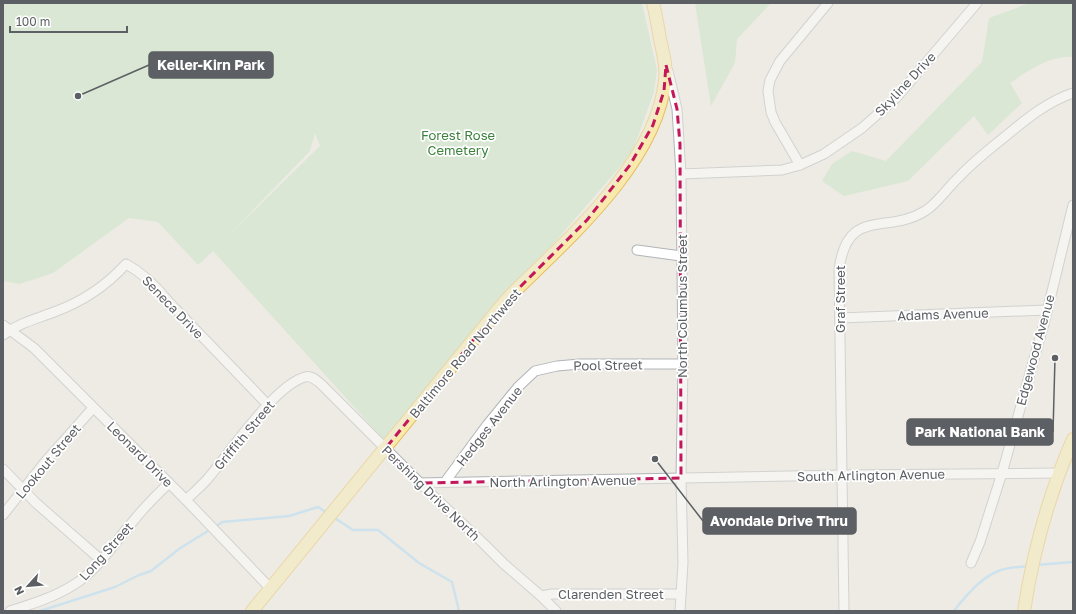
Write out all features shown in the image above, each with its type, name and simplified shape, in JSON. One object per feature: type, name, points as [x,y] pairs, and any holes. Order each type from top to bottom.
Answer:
[{"type":"main road","name":"North Columbus Street","points":[[654,3],[666,65]]},
{"type":"main road","name":"Baltimore Road Northwest","points":[[252,611],[474,339],[512,295],[587,220],[630,165],[653,125],[662,97],[666,65]]},
{"type":"main road","points":[[1024,611],[1028,581],[1038,543],[1060,473],[1073,439]]},
{"type":"street","points":[[800,165],[775,122],[771,112],[768,91],[770,80],[780,61],[828,3]]},
{"type":"street","name":"Skyline Drive","points":[[681,174],[782,170],[814,159],[837,145],[879,113],[912,80],[977,3]]},
{"type":"street","name":"North Columbus Street","points":[[666,65],[674,92],[677,109],[681,174],[681,478],[683,563],[680,611]]},
{"type":"street","name":"Graf Street","points":[[844,611],[839,270],[844,248],[850,238],[859,230],[869,225],[892,223],[925,212],[965,170],[1018,125],[1046,105],[1073,93]]},
{"type":"street","name":"Edgewood Avenue","points":[[971,563],[980,542],[1002,473],[1047,310],[1073,205]]},
{"type":"street","points":[[637,250],[681,256]]},
{"type":"street","name":"Seneca Drive","points":[[5,330],[63,309],[83,299],[106,283],[126,264],[153,284],[268,405]]},
{"type":"street","name":"Adams Avenue","points":[[840,318],[1047,310]]},
{"type":"street","name":"Leonard Drive","points":[[5,330],[34,348],[186,500],[271,589]]},
{"type":"street","name":"Pool Street","points":[[535,371],[557,366],[580,364],[682,364]]},
{"type":"street","name":"Hedges Avenue","points":[[445,482],[487,425],[518,387],[535,371]]},
{"type":"street","name":"Pershing Drive North","points":[[306,376],[313,378],[321,384],[419,483],[556,611]]},
{"type":"street","name":"Griffith Street","points":[[186,500],[209,477],[268,405],[287,386],[306,376]]},
{"type":"street","name":"Lookout Street","points":[[3,515],[45,462],[93,408]]},
{"type":"street","points":[[3,469],[68,532],[101,560]]},
{"type":"street","name":"South Arlington Avenue","points":[[681,478],[1060,473]]},
{"type":"street","name":"North Arlington Avenue","points":[[419,483],[681,478]]},
{"type":"street","name":"Long Street","points":[[10,611],[51,596],[74,584],[92,570],[136,517],[169,483]]},
{"type":"street","name":"Clarenden Street","points":[[541,596],[552,594],[681,594]]},
{"type":"highlighted area","points":[[666,65],[677,109],[680,144],[681,478],[419,483],[385,449],[474,339],[512,295],[587,220],[630,165],[653,125],[664,91]]},
{"type":"green space","name":"Forest Rose Cemetery","points":[[3,3],[642,3],[657,70],[654,92],[632,153],[554,243],[507,291],[384,440],[213,251],[198,265],[158,222],[129,218],[53,273],[20,284],[3,281]],"holes":[[[315,133],[320,146],[230,234],[310,151]]]},
{"type":"green space","points":[[695,3],[771,3],[737,39],[735,63],[711,106]]},
{"type":"green space","points":[[1030,3],[1073,3],[1073,57],[1064,57],[1048,61],[1010,83],[1022,103],[988,135],[974,116],[908,181],[844,196],[822,181],[832,164],[852,151],[886,161],[982,62],[989,18]]},
{"type":"waterway","points":[[215,527],[222,522],[289,516],[318,507],[327,513]]},
{"type":"waterway","points":[[333,517],[353,530],[378,530],[419,563],[452,582],[459,611]]},
{"type":"waterway","points":[[40,611],[115,587],[139,575],[151,571],[179,549],[211,529]]},
{"type":"waterway","points":[[1036,565],[1073,562]]},
{"type":"waterway","points":[[954,611],[969,593],[987,577],[1004,569],[1029,566]]},
{"type":"place","name":"Keller-Kirn Park","points":[[78,96]]},
{"type":"place","name":"Park National Bank","points":[[1055,358]]},
{"type":"place","name":"Avondale Drive Thru","points":[[655,459]]}]
